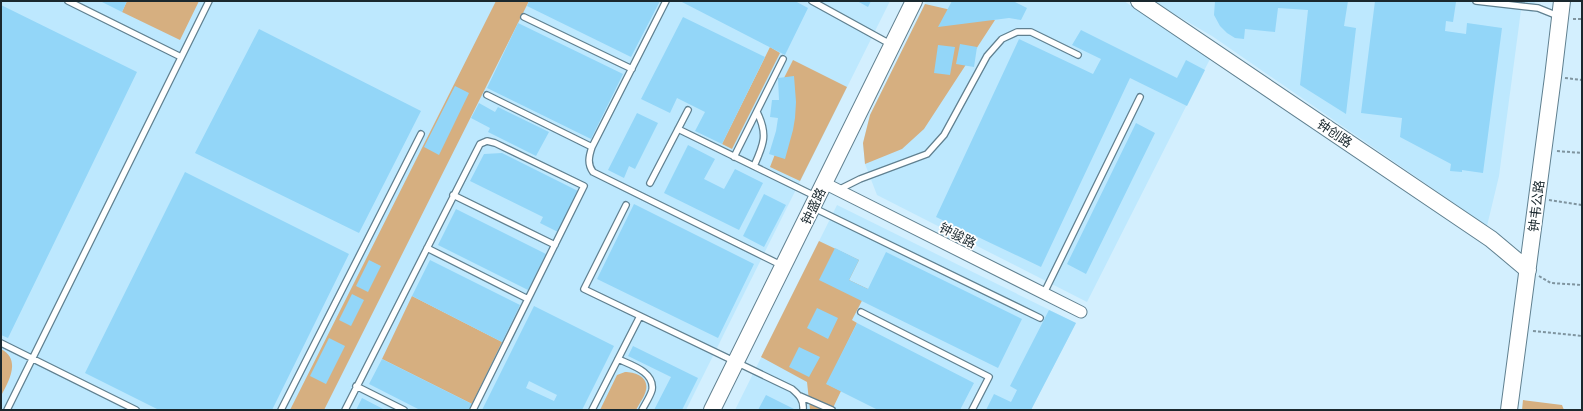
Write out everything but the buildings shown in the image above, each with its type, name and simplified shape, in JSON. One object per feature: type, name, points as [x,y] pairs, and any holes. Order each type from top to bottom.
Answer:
[{"type":"street","name":"钟盛路","points":[[712,410],[914,1]]},
{"type":"street","name":"钟创路","points":[[1139,1],[1491,239],[1528,270]]},
{"type":"street","name":"钟韦公路","points":[[1509,410],[1562,1]]},
{"type":"street","name":"钟骏路","points":[[818,196],[838,190],[1081,312]]},
{"type":"lane","points":[[68,1],[182,57]]},
{"type":"lane","points":[[7,410],[209,1]]},
{"type":"lane","points":[[666,1],[592,147],[589,161],[590,168],[593,172],[783,266]]},
{"type":"lane","points":[[812,1],[892,45]]},
{"type":"lane","points":[[1476,1],[1538,8],[1560,17]]},
{"type":"lane","points":[[524,17],[632,68]]},
{"type":"lane","points":[[838,190],[860,179],[927,154],[944,135],[987,56],[1002,39],[1017,32],[1031,32],[1078,55]]},
{"type":"lane","points":[[734,157],[783,59]]},
{"type":"lane","points":[[487,95],[592,147]]},
{"type":"lane","points":[[1044,293],[1140,96]]},
{"type":"lane","points":[[650,183],[688,110]]},
{"type":"lane","points":[[754,166],[761,151],[764,137],[763,124],[757,112]]},
{"type":"lane","points":[[678,129],[818,196],[1040,318]]},
{"type":"lane","points":[[281,410],[421,134]]},
{"type":"lane","points":[[345,410],[480,144],[487,141],[495,143],[584,186],[473,410]]},
{"type":"lane","points":[[453,196],[555,245]]},
{"type":"lane","points":[[626,205],[584,289],[792,389],[800,396],[832,410]]},
{"type":"lane","points":[[427,248],[528,299]]},
{"type":"lane","points":[[861,312],[989,377],[972,410]]},
{"type":"lane","points":[[592,410],[640,316]]},
{"type":"lane","points":[[1,343],[32,357],[136,410]]},
{"type":"lane","points":[[618,359],[649,376],[652,383],[652,391],[642,410]]},
{"type":"lane","points":[[356,386],[404,410]]},
{"type":"lane","points":[[800,396],[804,405],[803,410]]},
{"type":"path","points":[[1543,149],[1582,152]]},
{"type":"path","points":[[1537,199],[1582,205]]},
{"type":"path","points":[[1528,270],[1551,282],[1582,285]]},
{"type":"path","points":[[1520,329],[1582,336]]},
{"type":"shaded area","points":[[1,1],[890,1],[686,410],[1,410]]},
{"type":"shaded area","points":[[127,1],[199,1],[180,40],[122,12]]},
{"type":"shaded area","points":[[496,1],[529,1],[324,410],[290,410]]},
{"type":"shaded area","points":[[926,1],[1124,1],[1210,59],[1087,302],[877,195],[865,164],[863,143],[870,115]]},
{"type":"shaded area","points":[[1152,1],[1535,1],[1533,12],[1521,10],[1499,176],[1487,226],[1212,36]]},
{"type":"shaded area","points":[[925,4],[995,20],[924,129],[902,149],[865,164],[863,143],[870,115]]},
{"type":"shaded area","points":[[770,47],[780,53],[732,149],[722,144]]},
{"type":"shaded area","points":[[793,60],[847,87],[800,181],[770,167],[779,144],[783,80]]},
{"type":"shaded area","points":[[837,205],[1076,323],[1031,410],[735,410]]},
{"type":"shaded area","points":[[819,241],[859,260],[849,280],[868,289],[852,320],[857,323],[827,384],[841,391],[832,410],[810,410],[807,382],[761,357]]},
{"type":"shaded area","points":[[412,296],[502,342],[472,404],[382,359]]},
{"type":"shaded area","points":[[1,349],[11,359],[12,371],[1,396]]},
{"type":"shaded area","points":[[625,372],[637,374],[643,379],[646,385],[643,397],[636,410],[600,410],[617,375]]},
{"type":"shaded area","points":[[1523,400],[1562,405],[1564,410],[1522,410]]}]
